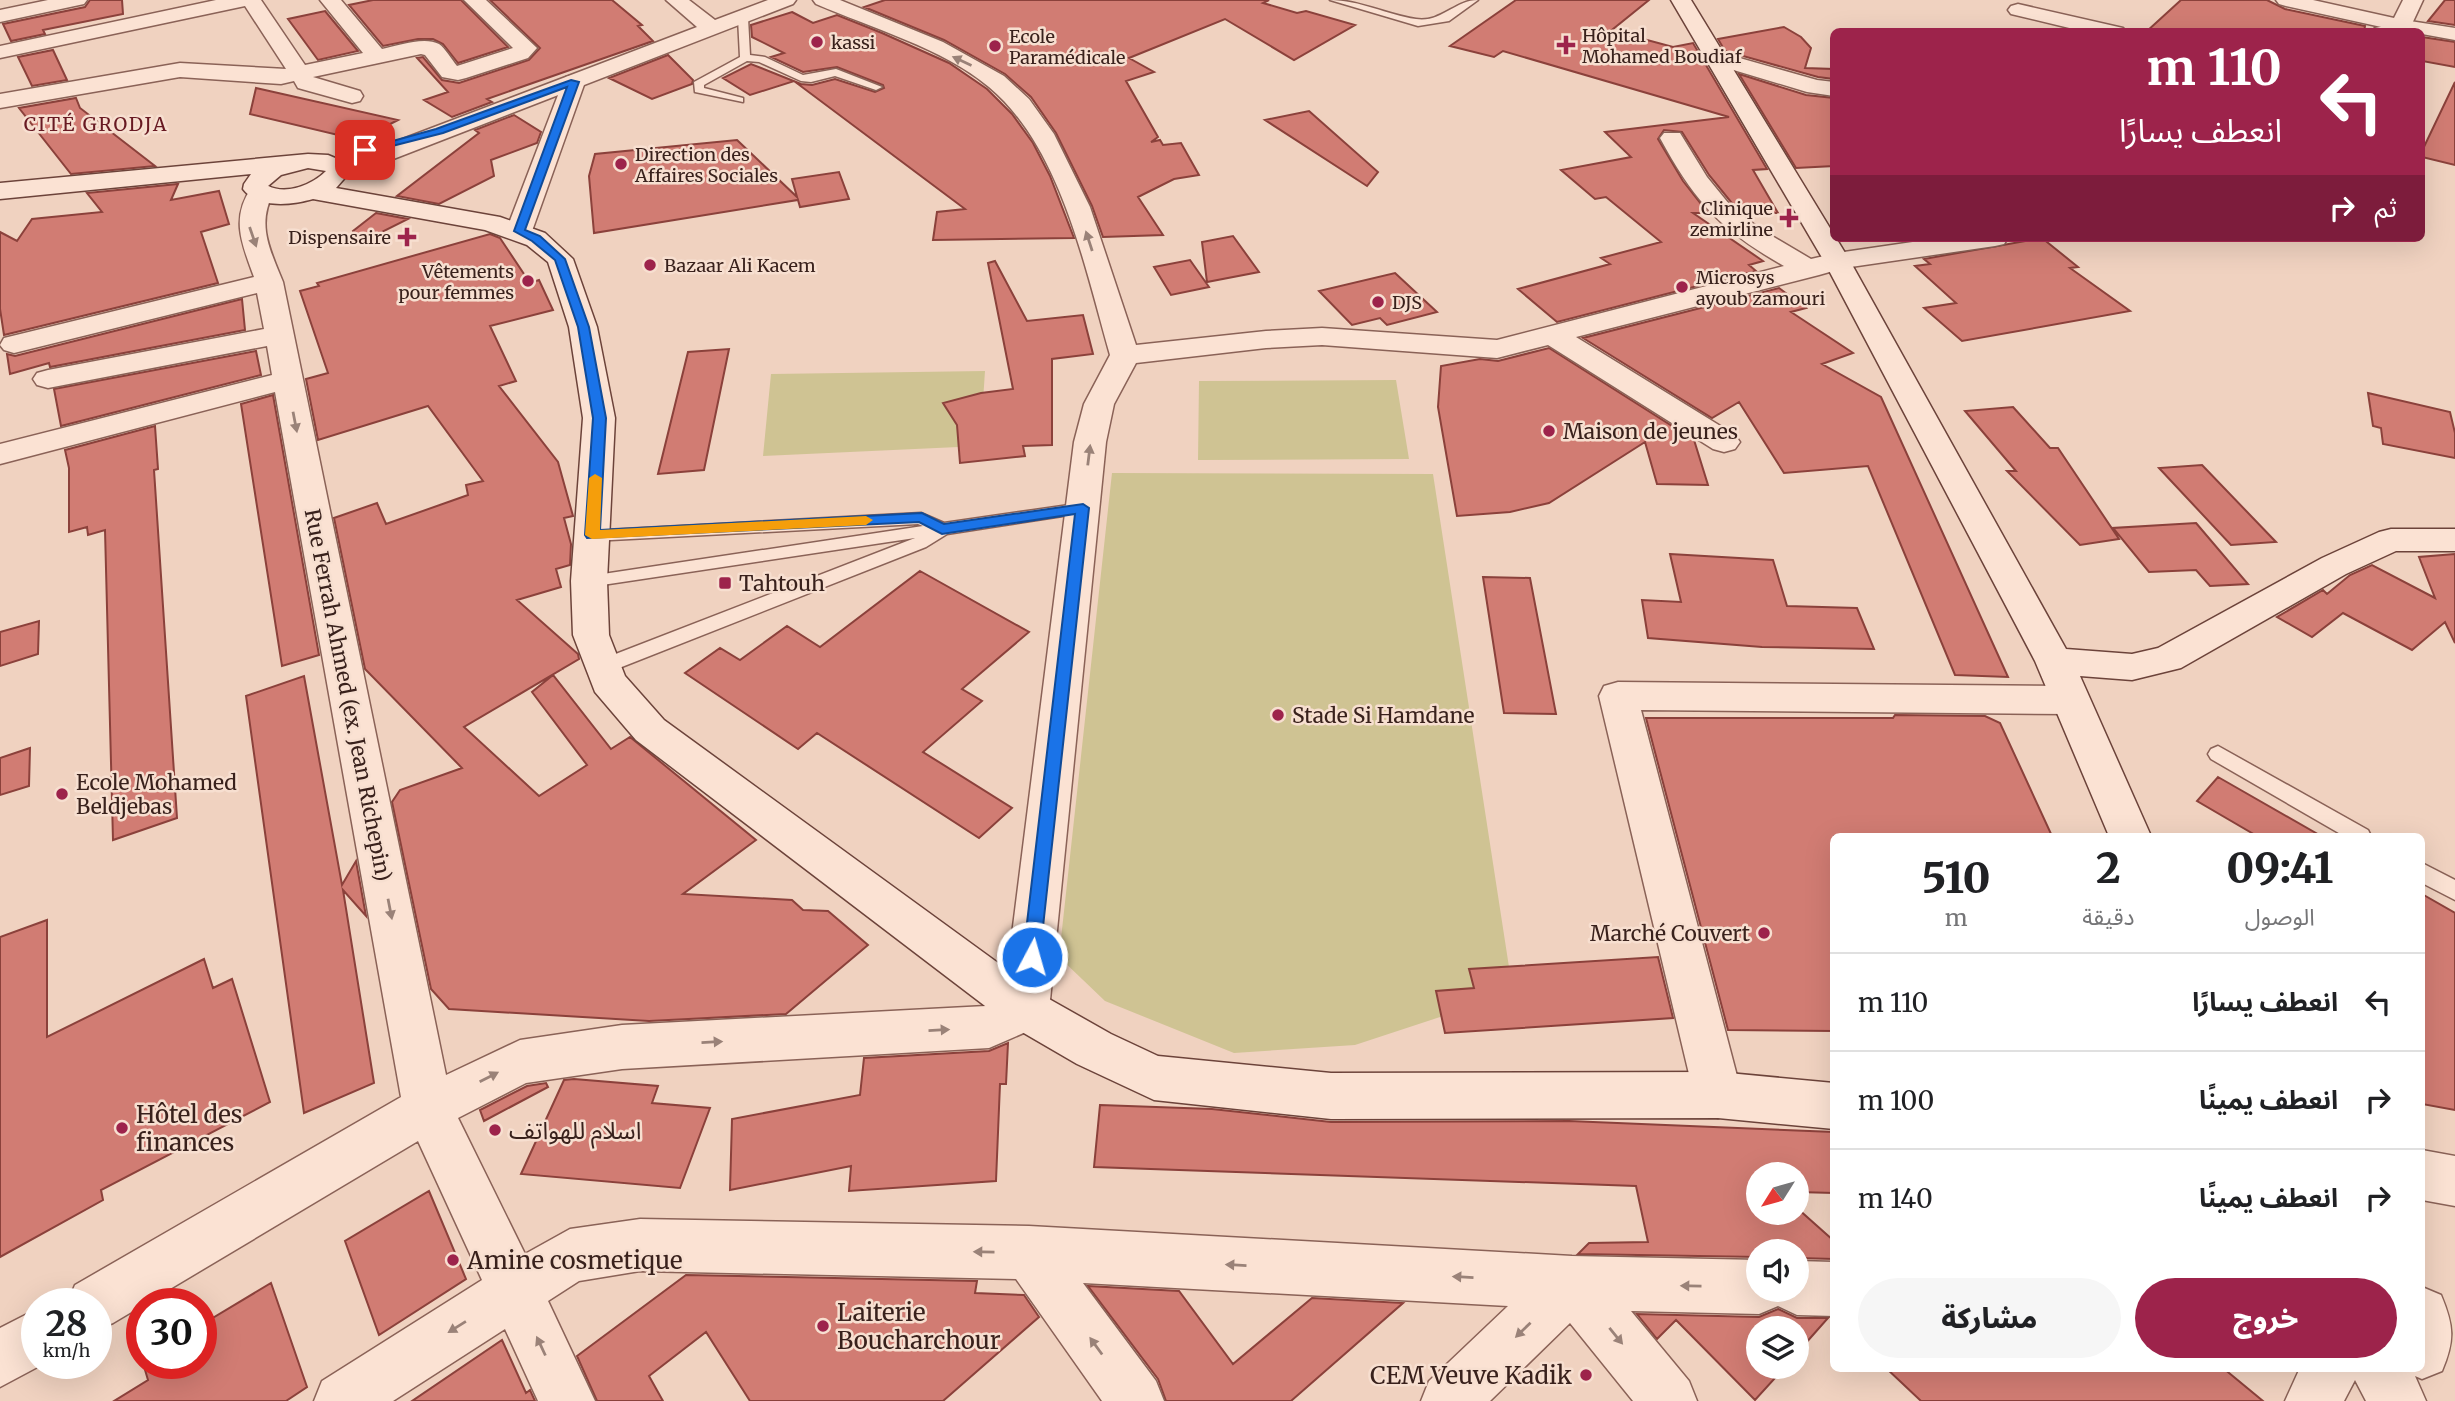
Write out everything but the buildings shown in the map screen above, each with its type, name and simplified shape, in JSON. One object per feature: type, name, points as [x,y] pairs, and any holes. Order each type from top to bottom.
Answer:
[{"type":"street","points":[[0,16],[77,0]]},
{"type":"street","points":[[0,52],[244,0]]},
{"type":"street","points":[[251,0],[306,83],[312,87],[352,96]]},
{"type":"street","points":[[0,102],[180,70],[281,76],[302,74],[421,48],[432,49],[450,72],[457,73],[520,53],[527,48],[474,0]]},
{"type":"street","points":[[676,0],[713,29]]},
{"type":"street","points":[[310,191],[331,170],[574,82],[786,0]]},
{"type":"street","points":[[823,0],[969,63],[996,81],[1021,103],[1041,129],[1081,217],[1125,355],[1099,404],[1090,442],[1026,1010]]},
{"type":"street","points":[[1682,0],[1838,261],[2054,661],[2129,833]]},
{"type":"street","points":[[2286,0],[2388,28]]},
{"type":"street","points":[[2393,28],[2413,0]]},
{"type":"street","points":[[334,1],[377,57]]},
{"type":"street","points":[[2018,10],[2098,28]]},
{"type":"street","points":[[2401,28],[2419,26],[2455,34]]},
{"type":"street","points":[[1715,57],[1815,87],[1830,89]]},
{"type":"street","points":[[519,231],[574,82]]},
{"type":"street","points":[[1672,138],[1698,184],[1731,220],[1773,249],[1809,269]]},
{"type":"street","points":[[0,191],[143,179],[225,168],[284,165],[331,170],[393,205]]},
{"type":"street","points":[[258,188],[265,174],[284,165]]},
{"type":"street","points":[[143,179],[204,179],[258,188],[276,196],[310,191],[393,205],[519,231],[536,239],[560,259],[583,327],[599,418],[589,581],[591,635],[608,682],[650,730],[1026,1010],[1094,1049],[1154,1077],[1331,1096],[1718,1095],[1830,1106]]},
{"type":"street","name":"Rue Ferrah Ahmed (ex. Jean Richepin)","points":[[258,188],[249,226],[269,282],[428,1108],[567,1401]]},
{"type":"street","points":[[1125,355],[1292,339],[1348,337],[1467,349],[1497,349],[1838,261],[1968,242]]},
{"type":"street","points":[[14,344],[269,282]]},
{"type":"street","points":[[1551,334],[1724,442]]},
{"type":"street","points":[[48,379],[278,335]]},
{"type":"street","points":[[0,454],[287,380]]},
{"type":"street","points":[[2054,661],[2132,667],[2168,659],[2334,566],[2391,540],[2455,540]]},
{"type":"street","points":[[1718,1095],[1618,696],[2070,700]]},
{"type":"street","points":[[112,1293],[428,1108],[520,1062],[622,1047],[989,1027],[1026,1010]]},
{"type":"street","points":[[2425,1176],[2455,1181]]},
{"type":"street","points":[[363,1395],[570,1256],[640,1245],[1030,1253],[1573,1283],[1746,1287]]},
{"type":"street","points":[[1030,1253],[1136,1401]]},
{"type":"street","points":[[1449,1401],[1573,1283]]},
{"type":"street","points":[[1573,1283],[1669,1401]]},
{"type":"street","points":[[1809,1288],[1830,1289]]},
{"type":"street","points":[[0,1359],[21,1347]]},
{"type":"street","points":[[2313,1401],[2330,1372]]},
{"type":"street","points":[[2380,1372],[2398,1401]]},
{"type":"lane","points":[[1335,0],[1418,23],[1445,19],[1473,0]]},
{"type":"lane","points":[[743,18],[746,58]]},
{"type":"lane","points":[[739,100],[699,90],[698,85],[746,58],[761,59],[801,78],[811,79],[836,72],[876,87]]},
{"type":"lane","points":[[589,581],[1083,508]]},
{"type":"lane","points":[[592,535],[922,518],[942,529]]},
{"type":"lane","points":[[602,667],[920,543],[942,529]]},
{"type":"lane","points":[[2218,754],[2356,833]]},
{"type":"lane","points":[[2425,874],[2455,891]]},
{"type":"shaded area","points":[[985,371],[980,446],[763,456],[771,374]]},
{"type":"shaded area","points":[[1396,380],[1409,459],[1198,460],[1199,381]]},
{"type":"shaded area","name":"Stade Si Hamdane","points":[[1112,473],[1433,474],[1513,993],[1355,1045],[1234,1053],[1105,1001],[1059,957]]},
{"type":"slow traffic","points":[[595,478],[592,535],[866,520]]},
{"type":"place","name":"kassi","points":[[817,42]]},
{"type":"place","name":"Hôpital Mohamed Boudiaf","points":[[1566,45]]},
{"type":"place","name":"Ecole Paramédicale","points":[[995,46]]},
{"type":"place","name":"Direction des Affaires Sociales","points":[[621,164]]},
{"type":"place","name":"Clinique zemirline","points":[[1789,218]]},
{"type":"place","name":"Dispensaire","points":[[407,237]]},
{"type":"place","name":"Bazaar Ali Kacem","points":[[650,265]]},
{"type":"place","name":"Vêtements pour femmes","points":[[528,281]]},
{"type":"place","name":"Microsys ayoub zamouri","points":[[1682,287]]},
{"type":"place","name":"DJS","points":[[1378,302]]},
{"type":"place","name":"Maison de jeunes","points":[[1549,431]]},
{"type":"place","name":"Tahtouh","points":[[725,583]]},
{"type":"place","name":"Stade Si Hamdane","points":[[1278,715]]},
{"type":"place","name":"Ecole Mohamed Beldjebas","points":[[62,794]]},
{"type":"place","name":"Marché Couvert","points":[[1764,933]]},
{"type":"place","name":"Hôtel des finances","points":[[122,1128]]},
{"type":"place","name":"اسلام للهواتف","points":[[495,1130]]},
{"type":"place","name":"Amine cosmetique","points":[[453,1260]]},
{"type":"place","name":"Laiterie Boucharchour","points":[[823,1326]]},
{"type":"place","name":"CEM Veuve Kadik","points":[[1586,1375]]},
{"type":"district","name":"CITÉ GRODJA","points":[[96,124]]},
{"type":"route","points":[[365,150],[439,131],[574,82],[519,231],[550,248],[560,259],[583,327],[599,418],[592,535],[922,518],[942,529],[1083,508],[1032,957]]}]
